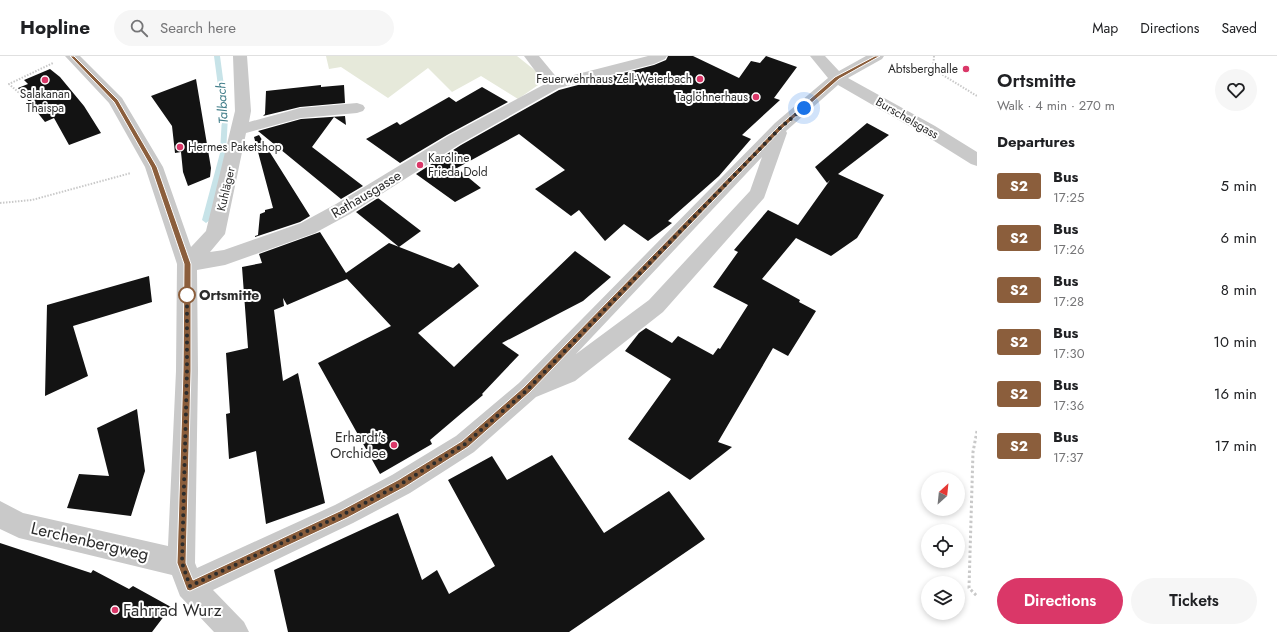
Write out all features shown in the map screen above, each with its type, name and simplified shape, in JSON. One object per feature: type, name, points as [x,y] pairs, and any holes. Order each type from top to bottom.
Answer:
[{"type":"street","points":[[72,56],[116,101],[154,167],[187,264],[186,575],[234,632]]},
{"type":"street","name":"Kuhläger","points":[[187,264],[215,234],[242,111],[240,56]]},
{"type":"street","points":[[531,56],[554,85]]},
{"type":"street","name":"Rathausgasse","points":[[187,264],[225,256],[308,228],[343,209],[454,140],[554,85],[649,61],[660,56]]},
{"type":"street","name":"Burschelsgass","points":[[817,56],[935,128],[977,160]]},
{"type":"street","points":[[186,575],[344,514],[401,484],[465,444],[527,390],[781,127],[846,73],[877,56]]},
{"type":"street","points":[[239,130],[300,113],[357,108]]},
{"type":"street","points":[[527,390],[567,374],[656,306],[758,194],[781,127]]},
{"type":"street","name":"Lerchenbergweg","points":[[0,514],[19,524],[186,575]]},
{"type":"path","points":[[933,69],[934,56]]},
{"type":"path","points":[[39,93],[26,99],[9,84],[56,62]]},
{"type":"path","points":[[846,73],[933,69],[959,71]]},
{"type":"path","points":[[933,69],[977,96]]},
{"type":"path","points":[[0,203],[32,200],[154,167]]},
{"type":"path","points":[[977,431],[973,452],[969,588],[977,596]]},
{"type":"shaded area","points":[[326,56],[517,56],[537,72],[541,83],[518,99],[481,76],[452,92],[428,68],[388,98],[341,67],[329,69]]},
{"type":"building","points":[[668,56],[693,56],[739,78],[751,61],[760,63],[766,56],[797,67],[774,98],[780,100],[742,135],[751,139],[719,176],[668,221],[672,223],[648,241],[624,224],[605,241],[579,210],[571,216],[535,189],[565,170],[519,134],[457,168],[481,188],[455,202],[416,174],[461,145],[559,90],[654,65],[666,60]]},
{"type":"building","points":[[50,69],[60,77],[84,106],[101,133],[69,145],[54,118],[45,122],[18,88],[28,84],[24,80]]},
{"type":"building","points":[[196,79],[211,168],[210,177],[188,186],[183,172],[181,152],[175,153],[172,126],[151,96]]},
{"type":"building","points":[[321,85],[321,87],[344,85],[345,103],[300,107],[263,116],[265,114],[266,91]]},
{"type":"building","points":[[482,87],[508,102],[447,135],[400,163],[366,139],[397,122],[400,125],[449,97],[456,102]]},
{"type":"building","points":[[345,116],[346,125],[334,117],[312,147],[363,186],[341,199],[258,131],[301,119]]},
{"type":"building","points":[[867,123],[889,135],[838,174],[884,195],[857,238],[831,256],[796,238],[762,279],[800,300],[799,302],[816,311],[788,356],[773,348],[718,442],[732,447],[690,480],[628,439],[671,379],[625,351],[639,333],[646,328],[672,343],[678,336],[713,355],[718,348],[720,349],[748,305],[713,287],[738,252],[734,250],[768,210],[798,225],[830,180],[827,183],[815,167]]},
{"type":"building","points":[[259,135],[310,216],[300,222],[255,237],[258,235],[260,214],[265,212],[265,210],[273,208],[254,137]]},
{"type":"building","points":[[378,198],[421,231],[399,247],[356,212]]},
{"type":"building","points":[[320,232],[346,273],[389,243],[453,268],[459,263],[479,286],[418,333],[454,367],[575,251],[611,277],[583,301],[502,343],[519,355],[482,394],[483,395],[430,440],[432,444],[380,474],[318,363],[391,326],[347,279],[287,305],[283,298],[284,306],[274,310],[283,381],[298,373],[325,503],[266,524],[256,451],[229,459],[226,414],[230,413],[226,353],[248,348],[242,267],[262,263],[259,254]]},
{"type":"building","points":[[149,276],[152,302],[73,326],[88,376],[45,396],[47,305]]},
{"type":"building","points":[[137,409],[145,471],[131,516],[67,508],[79,474],[109,476],[97,428]]},
{"type":"building","points":[[552,455],[604,533],[669,491],[705,539],[569,632],[288,632],[274,570],[398,513],[422,580],[437,570],[449,594],[495,566],[448,480],[492,456],[507,480]]},
{"type":"building","points":[[0,543],[91,573],[93,570],[129,589],[133,586],[171,607],[152,632],[0,632]]},
{"type":"waterway","name":"Talbach","points":[[206,220],[223,153],[225,116],[217,56]]},
{"type":"bus line","name":"S2","points":[[72,56],[116,101],[154,167],[187,264],[187,371],[182,563],[190,586],[344,514],[401,484],[465,444],[527,390],[781,127],[837,78],[877,56]]},
{"type":"place","name":"Abtsberghalle","points":[[966,69]]},
{"type":"place","name":"Feuerwehrhaus Zell-Weierbach","points":[[700,79]]},
{"type":"place","name":"Salakanan Thaispa","points":[[45,80]]},
{"type":"place","name":"Taglöhnerhaus","points":[[756,97]]},
{"type":"place","name":"Hermes Paketshop","points":[[180,147]]},
{"type":"place","name":"Karoline Frieda Dold","points":[[420,165]]},
{"type":"place","name":"Ortsmitte","points":[[187,295]]},
{"type":"place","name":"Erhardt's Orchidee","points":[[394,445]]},
{"type":"place","name":"Fahrrad Wurz","points":[[115,610]]},
{"type":"route","points":[[187,295],[187,290],[187,371],[182,563],[190,586],[344,514],[401,484],[465,444],[527,390],[781,127],[804,108]]}]
